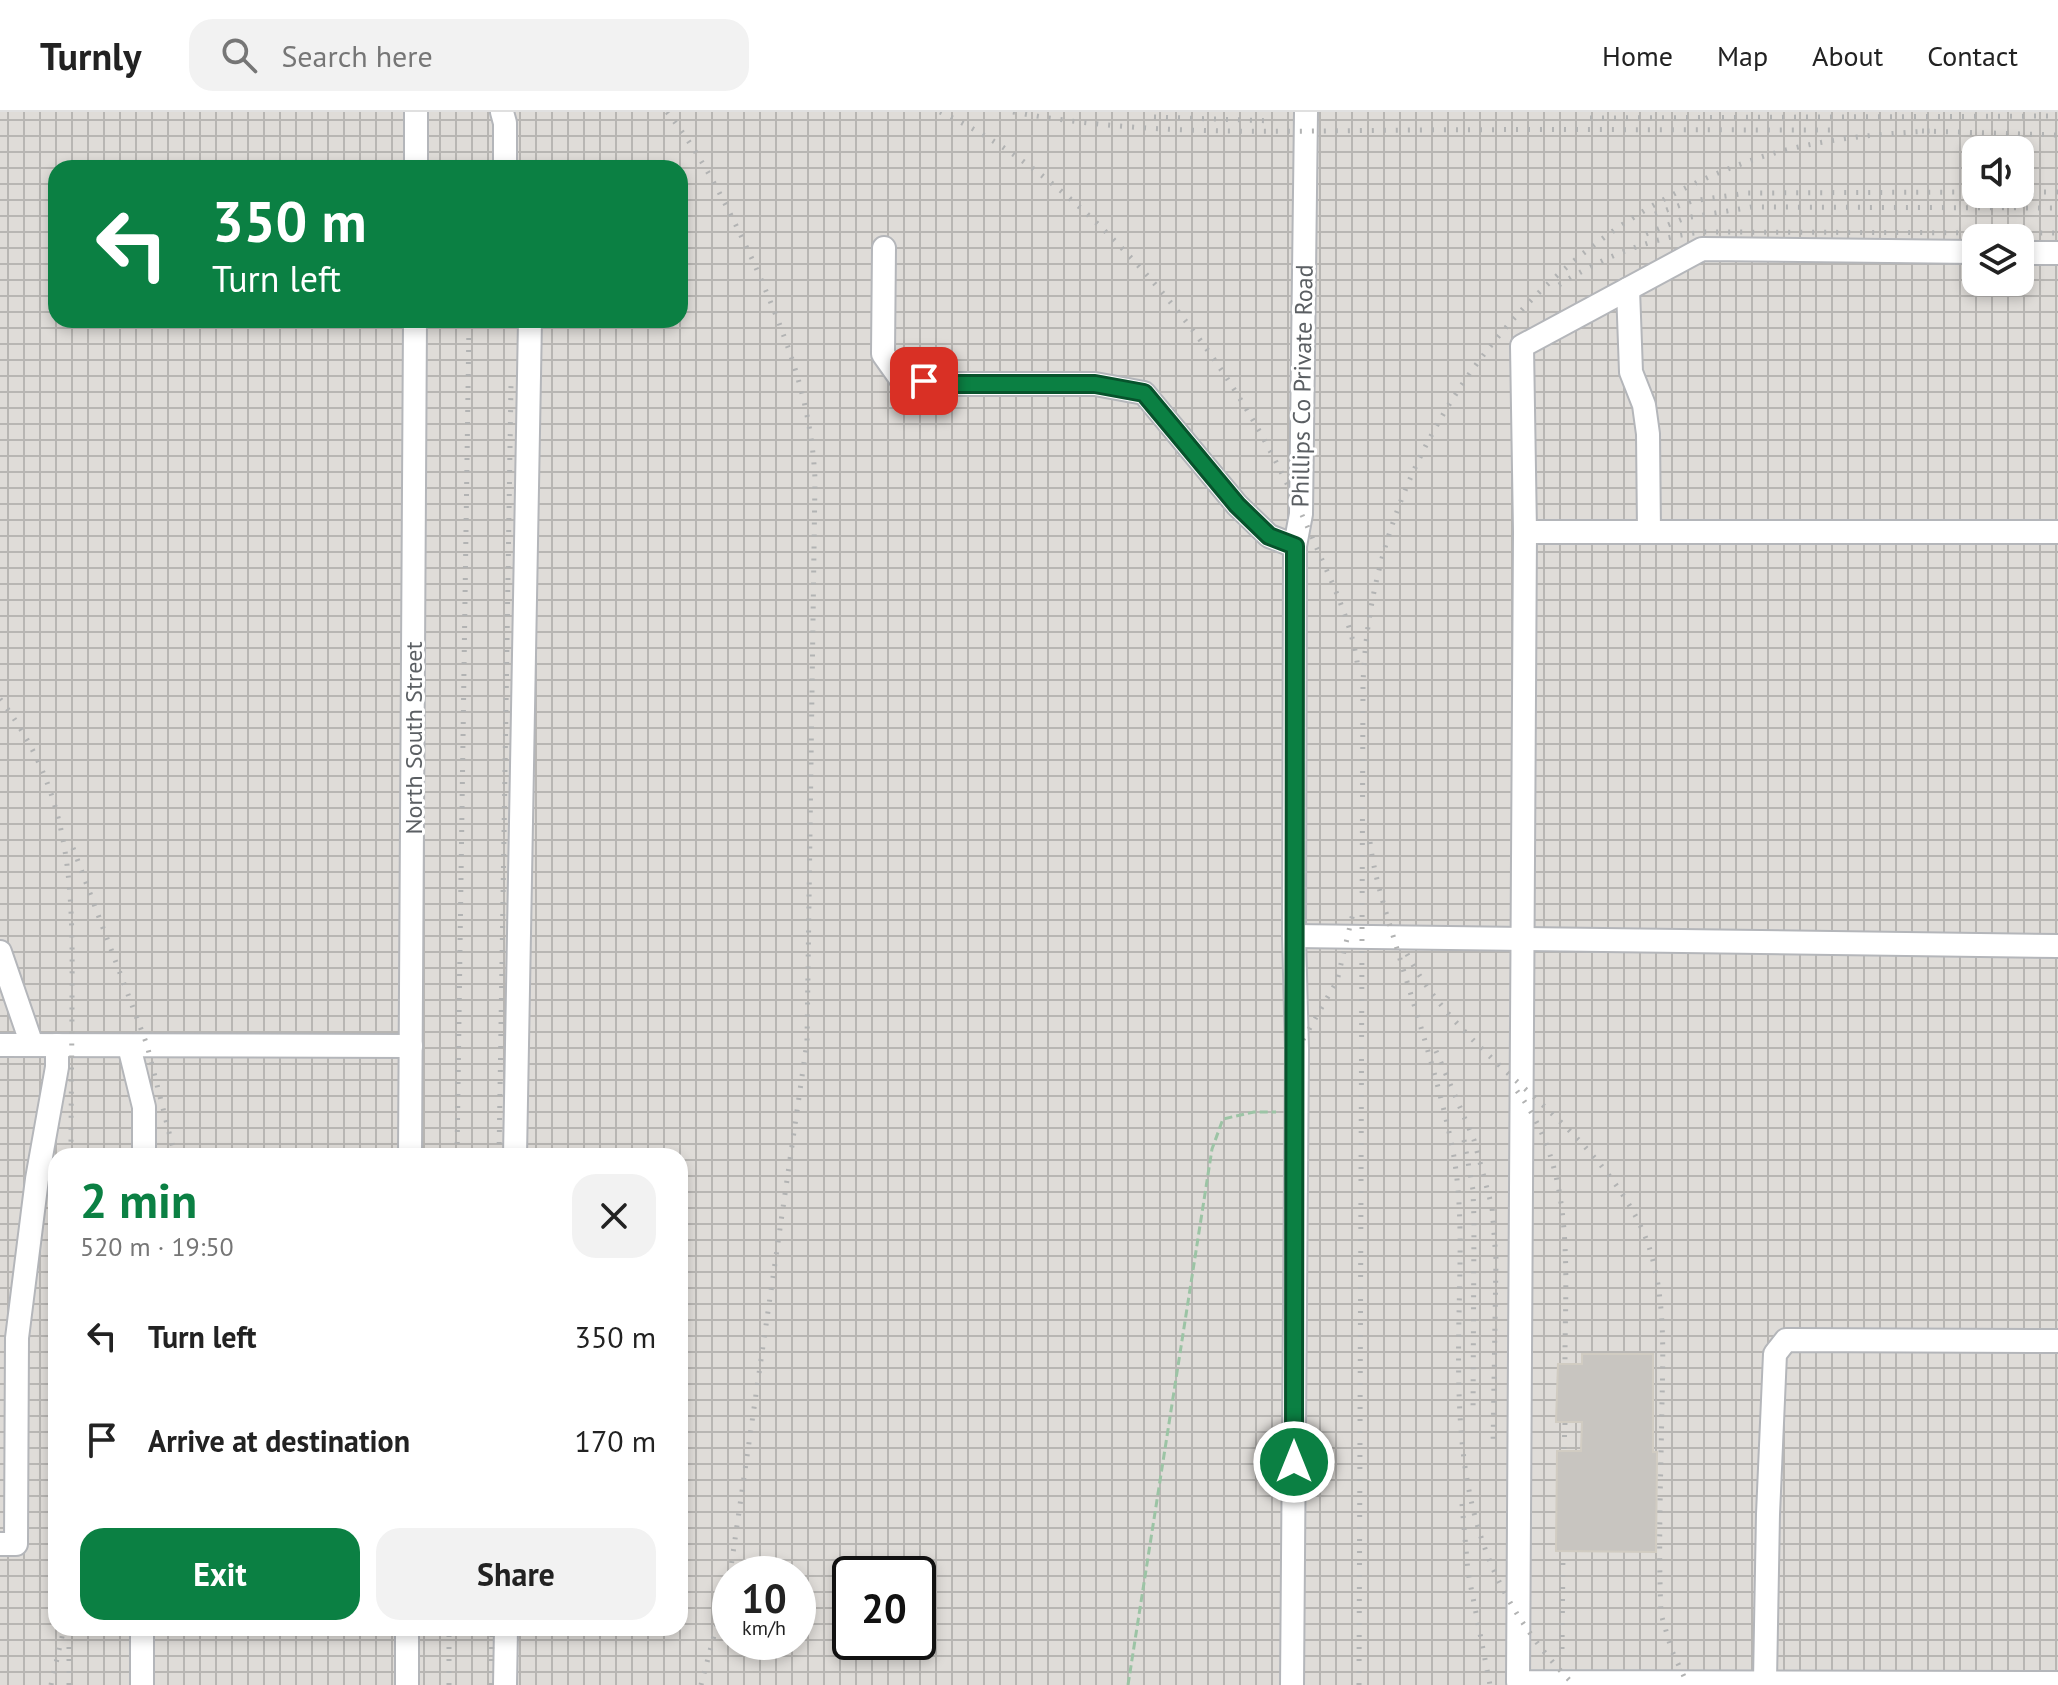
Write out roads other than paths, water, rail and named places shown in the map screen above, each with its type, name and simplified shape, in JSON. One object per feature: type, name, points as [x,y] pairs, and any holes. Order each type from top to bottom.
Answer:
[{"type":"lane","points":[[416,112],[416,160]]},
{"type":"lane","points":[[502,112],[505,160]]},
{"type":"lane","name":"Phillips Co Private Road","points":[[1292,1685],[1296,1111],[1295,546],[1301,514],[1306,112]]},
{"type":"lane","points":[[884,248],[883,354],[900,378],[949,384],[1095,384],[1144,393],[1237,505],[1269,536],[1295,546]]},
{"type":"lane","points":[[1962,252],[1702,249],[1522,346],[1525,532],[1518,1682],[2058,1683]]},
{"type":"lane","points":[[2034,253],[2058,253]]},
{"type":"lane","points":[[1628,289],[1631,372],[1644,405],[1648,434],[1649,532]]},
{"type":"lane","name":"North South Street","points":[[410,1148],[415,328]]},
{"type":"lane","points":[[515,1148],[530,328]]},
{"type":"lane","points":[[1525,532],[2058,532]]},
{"type":"lane","points":[[1294,936],[2058,946]]},
{"type":"lane","points":[[0,952],[32,1045]]},
{"type":"lane","points":[[0,1045],[411,1046]]},
{"type":"lane","points":[[0,1544],[16,1544],[17,1338],[37,1179],[57,1067],[57,1045]]},
{"type":"lane","points":[[129,1046],[144,1107],[144,1148]]},
{"type":"lane","points":[[1765,1681],[1775,1354],[1786,1340],[2058,1341]]},
{"type":"lane","points":[[142,1636],[142,1685]]},
{"type":"lane","points":[[407,1636],[407,1685]]},
{"type":"lane","points":[[505,1685],[506,1636]]},
{"type":"railway","points":[[667,112],[693,147],[714,184],[776,314],[802,394],[815,479],[807,1042],[733,1556]]},
{"type":"railway","points":[[940,112],[984,135],[1065,194],[1137,264],[1197,335],[1247,410],[1291,492],[1340,602],[1358,669]]},
{"type":"railway","points":[[1013,112],[1114,126],[1213,131],[1838,130]]},
{"type":"railway","points":[[1590,118],[2058,116]]},
{"type":"railway","points":[[1154,117],[1274,121]]},
{"type":"railway","points":[[1922,131],[2058,135]]},
{"type":"railway","points":[[1359,1685],[1363,684],[1373,597],[1396,513],[1432,434],[1479,361],[1536,295],[1602,239],[1677,192],[1758,158],[1843,139],[1931,131]]},
{"type":"railway","points":[[1655,214],[1692,201],[1747,193],[1962,192]]},
{"type":"railway","points":[[2034,192],[2058,192]]},
{"type":"railway","points":[[1646,234],[1685,218],[1752,207],[2058,208]]},
{"type":"railway","points":[[1559,285],[1628,250],[1665,238],[1704,232],[2058,233]]},
{"type":"railway","points":[[457,1148],[469,328]]},
{"type":"railway","points":[[499,1148],[511,384]]},
{"type":"railway","points":[[0,699],[23,733],[41,768],[63,838],[71,911],[71,1148]]},
{"type":"railway","points":[[1370,842],[1383,901],[1441,1099],[1456,1167],[1460,1231],[1460,1421],[1474,1515],[1489,1559],[1510,1601],[1538,1643],[1574,1685]]},
{"type":"railway","points":[[73,848],[147,1045],[173,1148]]},
{"type":"railway","points":[[1297,1050],[1337,981],[1354,909]]},
{"type":"railway","points":[[1407,954],[1444,1009],[1466,1033],[1564,1125],[1597,1161],[1626,1200],[1647,1242],[1656,1275],[1662,1329],[1661,1614],[1672,1651],[1688,1685]]},
{"type":"railway","points":[[1436,1051],[1474,1140],[1492,1207],[1496,1259],[1493,1448]]},
{"type":"railway","points":[[1517,1091],[1536,1121],[1558,1186],[1565,1255],[1565,1360]]},
{"type":"railway","points":[[1464,1140],[1473,1190],[1474,1220],[1473,1415]]},
{"type":"railway","points":[[1564,1449],[1565,1423]]},
{"type":"railway","points":[[1462,1504],[1468,1572],[1490,1685]]},
{"type":"railway","points":[[1562,1649],[1563,1554]]},
{"type":"railway","points":[[51,1685],[62,1636]]},
{"type":"railway","points":[[449,1636],[449,1685]]},
{"type":"railway","points":[[491,1685],[492,1636]]},
{"type":"railway","points":[[69,1641],[69,1685]]},
{"type":"railway","points":[[701,1685],[712,1643]]}]
